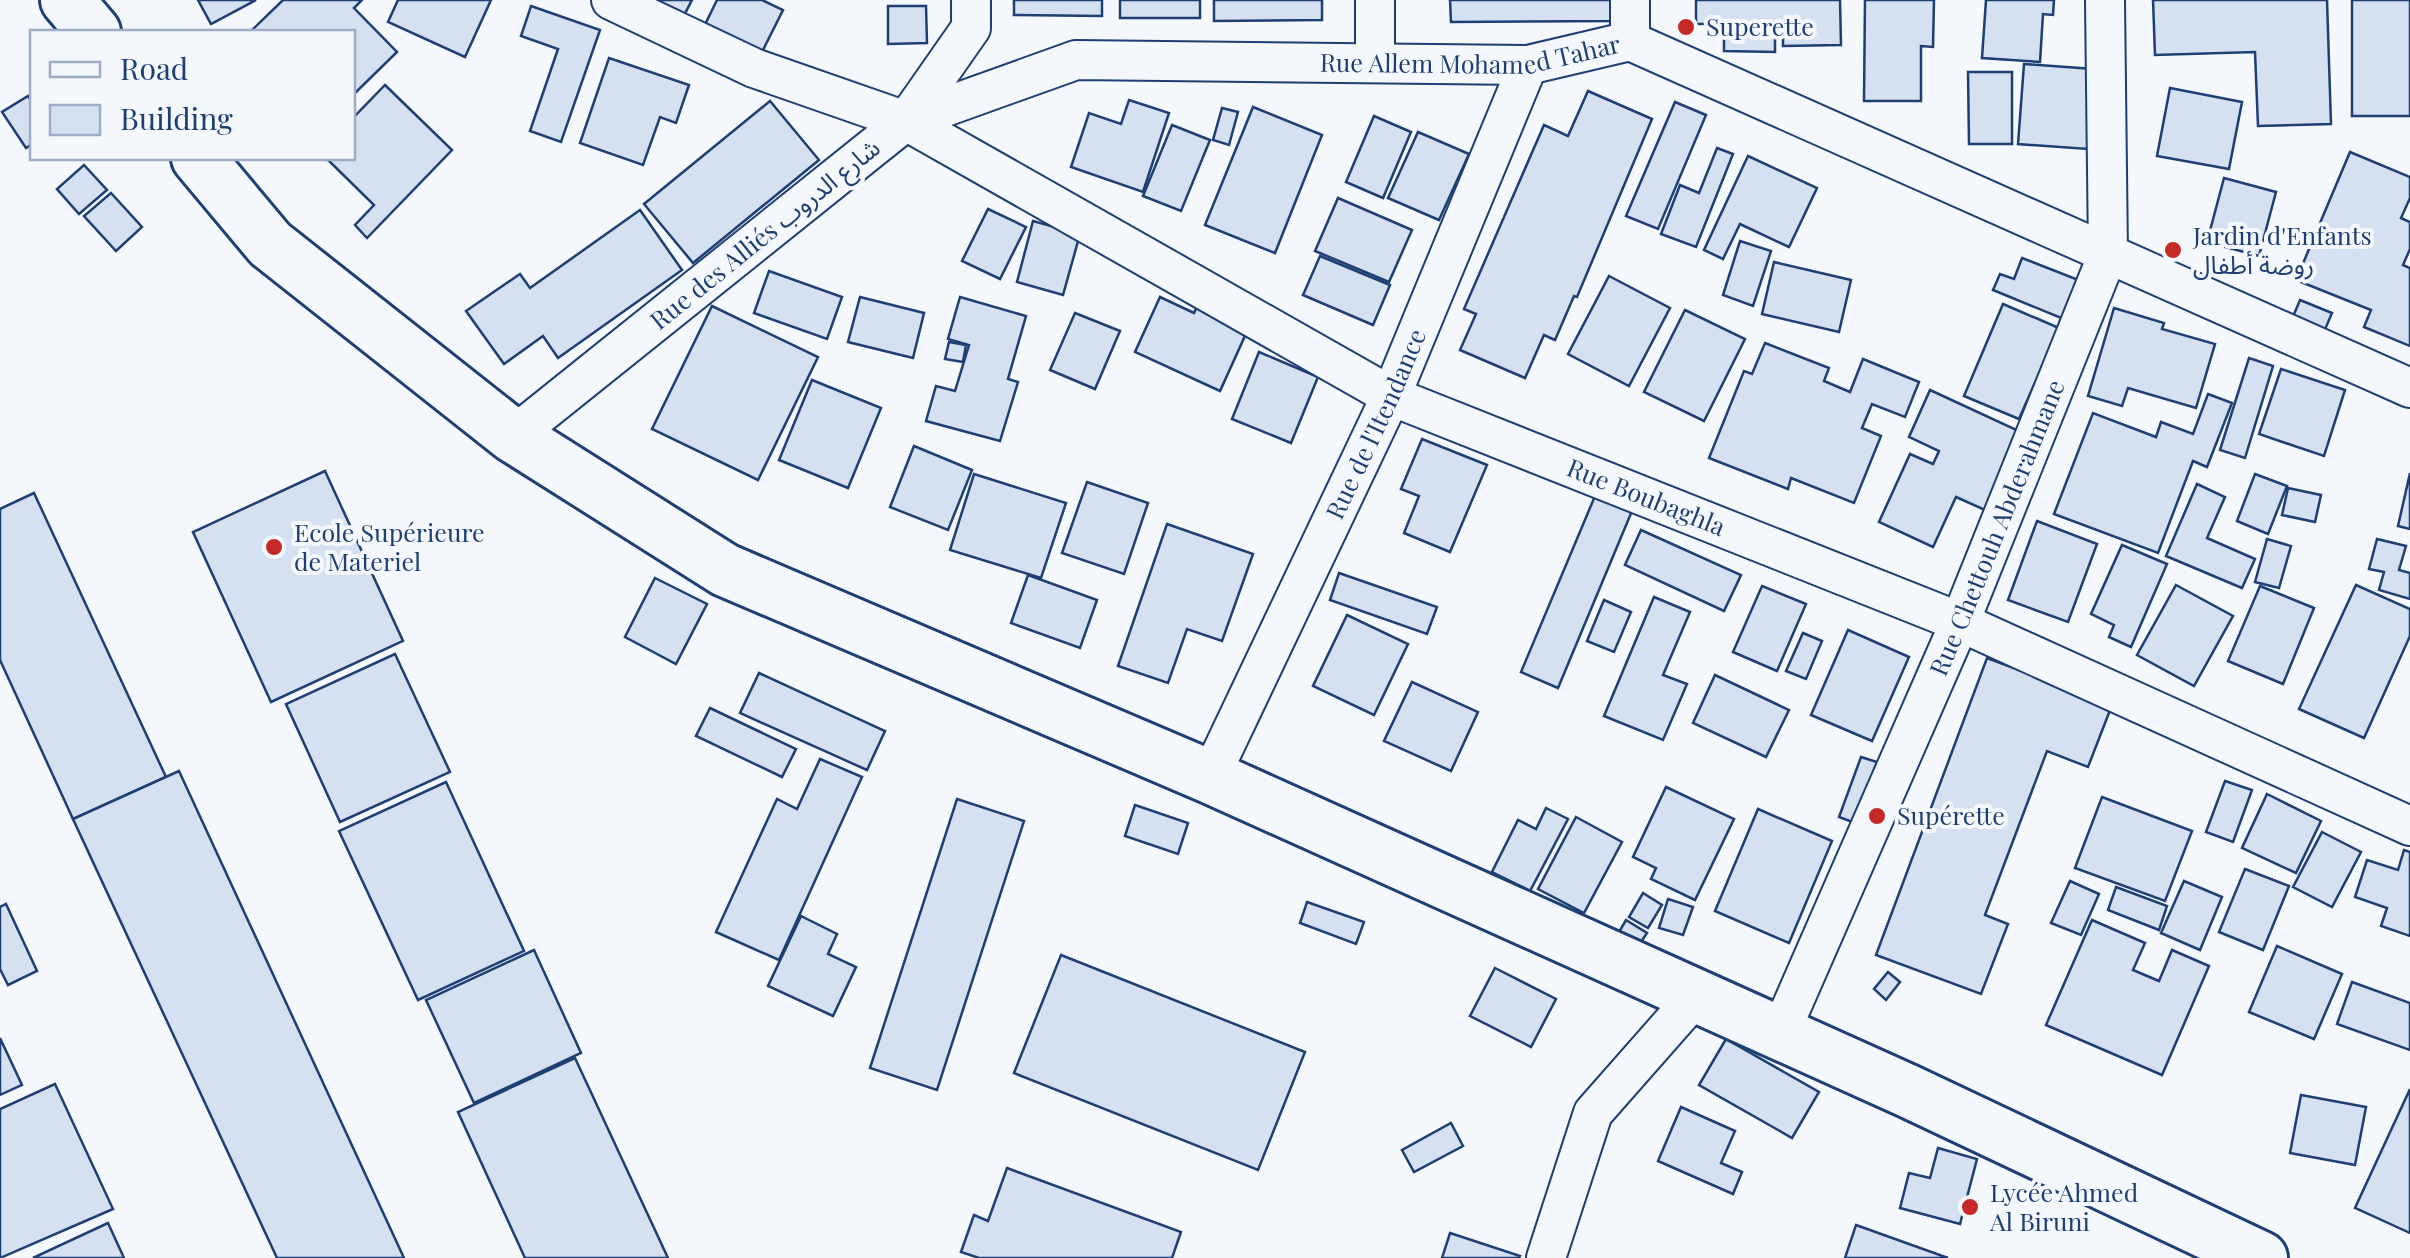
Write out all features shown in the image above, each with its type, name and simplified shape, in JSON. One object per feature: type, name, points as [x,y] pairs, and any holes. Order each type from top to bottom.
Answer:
[{"type":"main road","points":[[68,0],[92,30]]},
{"type":"main road","points":[[200,160],[270,244],[513,436],[725,570],[1210,777],[1780,1034],[2261,1258]]},
{"type":"street","points":[[611,0],[754,68],[906,121]]},
{"type":"street","name":"Rue des Alliés شارع الدروب","points":[[513,436],[906,121],[972,28],[971,0]]},
{"type":"street","points":[[1374,63],[1375,0]]},
{"type":"street","points":[[1630,0],[1630,41]]},
{"type":"street","name":"Rue Chettouh Abderahmane","points":[[1780,1034],[1960,622],[2108,254],[2106,0]]},
{"type":"street","name":"Rue Allem Mohamed Tahar","points":[[906,121],[1076,60],[1528,65],[1630,41],[2410,388]]},
{"type":"street","name":"Rue de l'Itendance","points":[[1210,777],[1391,396],[1528,65]]},
{"type":"street","name":"Rue Boubaghla","points":[[906,121],[1391,396],[1960,622],[2410,826]]},
{"type":"street","points":[[1546,1258],[1593,1113],[1696,996]]},
{"type":"building","points":[[198,0],[256,0],[211,24]]},
{"type":"building","points":[[283,0],[362,0],[354,8],[397,52],[355,93],[355,30],[252,30]]},
{"type":"building","points":[[398,0],[491,0],[465,57],[388,22]]},
{"type":"building","points":[[621,0],[692,0],[677,29]]},
{"type":"building","points":[[717,0],[762,0],[783,10],[756,64],[700,35]]},
{"type":"building","points":[[1014,0],[1102,0],[1102,16],[1014,15]]},
{"type":"building","points":[[1120,0],[1200,0],[1200,18],[1120,18]]},
{"type":"building","points":[[1214,0],[1322,0],[1322,20],[1214,21]]},
{"type":"building","points":[[1450,0],[1614,0],[1615,21],[1451,22]]},
{"type":"building","points":[[1696,0],[1840,0],[1841,45],[1783,46],[1783,23],[1696,24]]},
{"type":"building","points":[[1865,0],[1934,0],[1933,47],[1921,46],[1921,101],[1864,101]]},
{"type":"building","points":[[1986,0],[2054,0],[2053,15],[2043,14],[2040,62],[1982,58]]},
{"type":"building","points":[[2153,0],[2327,0],[2331,124],[2258,126],[2255,52],[2155,55]]},
{"type":"building","points":[[2352,0],[2410,0],[2410,116],[2352,116]]},
{"type":"building","points":[[531,6],[600,30],[561,142],[530,131],[558,49],[521,36]]},
{"type":"building","points":[[888,6],[926,6],[927,43],[888,44]]},
{"type":"building","points":[[1724,24],[1775,25],[1775,52],[1724,51]]},
{"type":"building","points":[[609,58],[689,85],[676,123],[660,117],[643,165],[580,143]]},
{"type":"building","points":[[2024,64],[2093,69],[2088,149],[2018,144]]},
{"type":"building","points":[[1968,72],[2012,72],[2012,144],[1969,144]]},
{"type":"building","points":[[385,85],[452,150],[367,238],[355,225],[374,205],[328,160],[355,160],[355,116]]},
{"type":"building","points":[[2170,88],[2242,102],[2229,169],[2157,156]]},
{"type":"building","points":[[1588,91],[1652,119],[1577,297],[1574,296],[1555,340],[1544,335],[1525,378],[1460,350],[1476,314],[1464,309],[1544,125],[1568,136]]},
{"type":"building","points":[[28,96],[30,145],[26,148],[2,112]]},
{"type":"building","points":[[1129,100],[1169,113],[1143,192],[1071,167],[1089,113],[1121,124]]},
{"type":"building","points":[[770,101],[819,160],[693,263],[644,204]]},
{"type":"building","points":[[1675,102],[1706,115],[1658,229],[1626,216]]},
{"type":"building","points":[[1253,107],[1322,135],[1275,253],[1205,225]]},
{"type":"building","points":[[1222,108],[1238,112],[1229,145],[1213,140]]},
{"type":"building","points":[[1374,116],[1411,132],[1383,198],[1346,182]]},
{"type":"building","points":[[1172,125],[1210,140],[1181,211],[1143,196]]},
{"type":"building","points":[[1418,132],[1469,154],[1439,220],[1388,198]]},
{"type":"building","points":[[1717,148],[1733,154],[1696,247],[1661,234],[1680,185],[1699,193]]},
{"type":"building","points":[[2350,152],[2410,177],[2410,198],[2401,218],[2410,222],[2410,249],[2403,265],[2410,268],[2410,346],[2364,327],[2371,310],[2296,280]]},
{"type":"building","points":[[1748,156],[1817,188],[1789,247],[1740,224],[1723,259],[1704,250]]},
{"type":"building","points":[[84,165],[107,190],[79,214],[57,189]]},
{"type":"building","points":[[2224,178],[2276,192],[2259,256],[2207,242]]},
{"type":"building","points":[[111,193],[142,227],[116,251],[84,216]]},
{"type":"building","points":[[1338,198],[1412,230],[1389,282],[1315,251]]},
{"type":"building","points":[[988,209],[1026,227],[1000,279],[962,261]]},
{"type":"building","points":[[640,210],[682,270],[558,358],[543,336],[504,364],[466,311],[520,274],[530,288]]},
{"type":"building","points":[[1033,221],[1080,234],[1063,295],[1017,282]]},
{"type":"building","points":[[1740,241],[1771,251],[1753,306],[1723,295]]},
{"type":"building","points":[[1320,256],[1390,285],[1373,325],[1303,295]]},
{"type":"building","points":[[2022,258],[2086,283],[2071,322],[1993,290],[2000,274],[2014,279]]},
{"type":"building","points":[[1774,262],[1851,280],[1839,332],[1762,314]]},
{"type":"building","points":[[769,271],[842,297],[827,339],[754,313]]},
{"type":"building","points":[[1609,276],[1670,308],[1629,386],[1568,354]]},
{"type":"building","points":[[860,297],[924,313],[913,358],[848,342]]},
{"type":"building","points":[[960,297],[1026,316],[1008,379],[1018,382],[1000,441],[926,421],[936,386],[955,391],[969,345],[948,339]]},
{"type":"building","points":[[1160,297],[1194,313],[1198,304],[1249,327],[1220,391],[1135,352]]},
{"type":"building","points":[[2300,300],[2332,313],[2318,346],[2286,333]]},
{"type":"building","points":[[2003,304],[2059,328],[2019,419],[1964,396]]},
{"type":"building","points":[[712,306],[818,357],[758,480],[652,429]]},
{"type":"building","points":[[2114,308],[2164,323],[2162,329],[2215,344],[2196,408],[2128,388],[2122,406],[2088,396]]},
{"type":"building","points":[[1685,310],[1745,339],[1704,421],[1644,392]]},
{"type":"building","points":[[1075,313],[1120,331],[1095,389],[1050,370]]},
{"type":"building","points":[[949,342],[966,345],[963,362],[945,359]]},
{"type":"building","points":[[1765,343],[1829,368],[1824,381],[1850,392],[1863,359],[1919,382],[1905,417],[1872,404],[1862,428],[1881,436],[1854,503],[1791,478],[1788,489],[1709,458],[1744,371],[1752,374]]},
{"type":"building","points":[[1259,352],[1318,377],[1291,443],[1232,419]]},
{"type":"building","points":[[2249,358],[2273,366],[2245,458],[2220,450]]},
{"type":"building","points":[[2281,369],[2345,390],[2324,456],[2259,434]]},
{"type":"building","points":[[812,380],[881,408],[848,488],[779,460]]},
{"type":"building","points":[[1930,390],[2021,432],[1985,510],[1956,497],[1933,547],[1879,522],[1910,454],[1933,464],[1939,451],[1909,437]]},
{"type":"building","points":[[2208,394],[2232,403],[2207,467],[2193,461],[2158,553],[2054,514],[2093,413],[2156,437],[2161,422],[2193,434]]},
{"type":"building","points":[[1422,439],[1487,465],[1450,552],[1404,533],[1419,496],[1401,489]]},
{"type":"building","points":[[914,446],[972,470],[948,530],[890,507]]},
{"type":"building","points":[[325,471],[403,641],[271,702],[193,532]]},
{"type":"building","points":[[2410,473],[2410,529],[2398,526]]},
{"type":"building","points":[[974,474],[1066,503],[1041,578],[950,550]]},
{"type":"building","points":[[2255,474],[2287,486],[2268,534],[2237,521]]},
{"type":"building","points":[[1087,482],[1148,503],[1124,574],[1062,553]]},
{"type":"building","points":[[2197,484],[2225,497],[2207,538],[2255,559],[2242,588],[2166,556]]},
{"type":"building","points":[[2288,488],[2321,495],[2315,522],[2282,515]]},
{"type":"building","points":[[34,493],[166,777],[73,819],[0,660],[0,509]]},
{"type":"building","points":[[1595,496],[1632,511],[1558,688],[1521,672]]},
{"type":"building","points":[[2037,521],[2097,544],[2068,622],[2008,600]]},
{"type":"building","points":[[1167,524],[1253,554],[1222,641],[1187,629],[1168,683],[1118,666]]},
{"type":"building","points":[[1641,530],[1741,575],[1724,611],[1625,565]]},
{"type":"building","points":[[2267,539],[2291,546],[2279,588],[2255,582]]},
{"type":"building","points":[[2377,539],[2406,546],[2399,570],[2410,573],[2410,599],[2379,590],[2384,572],[2369,569]]},
{"type":"building","points":[[2122,545],[2167,564],[2131,647],[2109,637],[2114,625],[2091,614]]},
{"type":"building","points":[[1339,573],[1437,607],[1427,634],[1330,600]]},
{"type":"building","points":[[1028,575],[1097,600],[1080,648],[1011,623]]},
{"type":"building","points":[[655,578],[707,604],[676,664],[625,637]]},
{"type":"building","points":[[2176,585],[2233,616],[2194,686],[2137,655]]},
{"type":"building","points":[[2356,585],[2410,609],[2410,636],[2364,738],[2299,709]]},
{"type":"building","points":[[1762,586],[1806,604],[1777,671],[1733,652]]},
{"type":"building","points":[[2260,586],[2314,608],[2283,684],[2228,661]]},
{"type":"building","points":[[1654,597],[1690,612],[1663,675],[1687,684],[1663,740],[1604,716]]},
{"type":"building","points":[[1604,600],[1631,612],[1614,652],[1587,641]]},
{"type":"building","points":[[1347,615],[1408,644],[1374,715],[1313,686]]},
{"type":"building","points":[[1848,630],[1909,657],[1872,741],[1811,715]]},
{"type":"building","points":[[1803,633],[1822,641],[1806,679],[1786,671]]},
{"type":"building","points":[[395,654],[450,772],[340,822],[286,704]]},
{"type":"building","points":[[1987,658],[2112,705],[2088,767],[2047,751],[1985,915],[2008,924],[1981,994],[1876,955]]},
{"type":"building","points":[[759,673],[885,731],[867,770],[740,713]]},
{"type":"building","points":[[1715,675],[1789,710],[1766,757],[1693,723]]},
{"type":"building","points":[[1412,682],[1478,712],[1451,771],[1384,741]]},
{"type":"building","points":[[710,708],[796,749],[782,777],[696,736]]},
{"type":"building","points":[[1861,757],[1877,762],[1855,823],[1839,817]]},
{"type":"building","points":[[820,759],[862,777],[779,960],[716,932],[777,799],[797,809]]},
{"type":"building","points":[[179,771],[404,1258],[277,1258],[73,819]]},
{"type":"building","points":[[2225,781],[2252,790],[2233,842],[2206,832]]},
{"type":"building","points":[[446,782],[524,951],[418,1000],[339,831]]},
{"type":"building","points":[[1666,787],[1734,819],[1695,900],[1651,879],[1656,868],[1633,857]]},
{"type":"building","points":[[2267,794],[2321,821],[2296,873],[2242,848]]},
{"type":"building","points":[[2102,797],[2192,831],[2165,901],[2075,868]]},
{"type":"building","points":[[957,799],[1024,821],[937,1090],[870,1068]]},
{"type":"building","points":[[1135,805],[1188,823],[1178,854],[1125,836]]},
{"type":"building","points":[[1546,808],[1568,819],[1530,891],[1492,872],[1518,820],[1536,829]]},
{"type":"building","points":[[1758,809],[1832,841],[1789,943],[1715,911]]},
{"type":"building","points":[[1576,817],[1622,842],[1584,913],[1538,889]]},
{"type":"building","points":[[2322,832],[2361,852],[2332,907],[2293,887]]},
{"type":"building","points":[[2404,850],[2410,852],[2410,936],[2381,926],[2387,908],[2355,897],[2367,860],[2398,870]]},
{"type":"building","points":[[2245,869],[2289,886],[2263,950],[2219,932]]},
{"type":"building","points":[[2070,881],[2099,894],[2081,935],[2051,923]]},
{"type":"building","points":[[2184,881],[2222,897],[2200,950],[2161,933]]},
{"type":"building","points":[[2116,887],[2167,906],[2159,930],[2108,910]]},
{"type":"building","points":[[1643,893],[1662,905],[1648,928],[1629,917]]},
{"type":"building","points":[[1668,899],[1693,907],[1683,935],[1659,928]]},
{"type":"building","points":[[1307,902],[1364,922],[1356,944],[1300,923]]},
{"type":"building","points":[[6,904],[37,971],[8,985],[0,969],[0,907]]},
{"type":"building","points":[[801,916],[837,934],[828,954],[856,967],[833,1016],[768,986]]},
{"type":"building","points":[[1626,920],[1647,933],[1639,945],[1619,932]]},
{"type":"building","points":[[2092,920],[2145,943],[2133,970],[2159,981],[2172,950],[2209,966],[2162,1075],[2046,1025]]},
{"type":"building","points":[[2277,946],[2342,974],[2314,1039],[2249,1012]]},
{"type":"building","points":[[534,950],[581,1053],[474,1103],[426,1000]]},
{"type":"building","points":[[1061,955],[1305,1052],[1258,1170],[1014,1073]]},
{"type":"building","points":[[1495,968],[1556,999],[1531,1047],[1470,1016]]},
{"type":"building","points":[[1888,972],[1900,982],[1886,1000],[1874,989]]},
{"type":"building","points":[[2352,982],[2410,1003],[2410,1050],[2337,1024]]},
{"type":"building","points":[[0,1038],[22,1085],[0,1095]]},
{"type":"building","points":[[1726,1039],[1819,1092],[1792,1138],[1699,1085]]},
{"type":"building","points":[[575,1058],[668,1258],[525,1258],[458,1112]]},
{"type":"building","points":[[55,1084],[113,1209],[0,1258],[0,1109]]},
{"type":"building","points":[[2410,1089],[2410,1233],[2355,1208]]},
{"type":"building","points":[[2301,1095],[2366,1107],[2355,1165],[2290,1153]]},
{"type":"building","points":[[1681,1107],[1735,1131],[1721,1163],[1742,1172],[1733,1194],[1658,1161]]},
{"type":"building","points":[[1451,1123],[1463,1146],[1414,1172],[1402,1150]]},
{"type":"building","points":[[1938,1148],[1977,1159],[1960,1224],[1900,1208],[1909,1173],[1930,1178]]},
{"type":"building","points":[[1007,1168],[1181,1232],[1172,1258],[979,1258],[961,1252],[974,1215],[988,1221]]},
{"type":"building","points":[[108,1223],[124,1258],[33,1258]]},
{"type":"building","points":[[1856,1225],[1948,1258],[1845,1258]]},
{"type":"building","points":[[1450,1233],[1520,1256],[1442,1258]]},
{"type":"place","name":"Superette","points":[[1686,27]]},
{"type":"place","name":"Jardin d'Enfants روضة أطفال","points":[[2173,250]]},
{"type":"place","name":"Ecole Supérieure de Materiel","points":[[274,547]]},
{"type":"place","name":"Supérette","points":[[1877,816]]},
{"type":"place","name":"Lycée Ahmed Al Biruni","points":[[1970,1207]]}]
